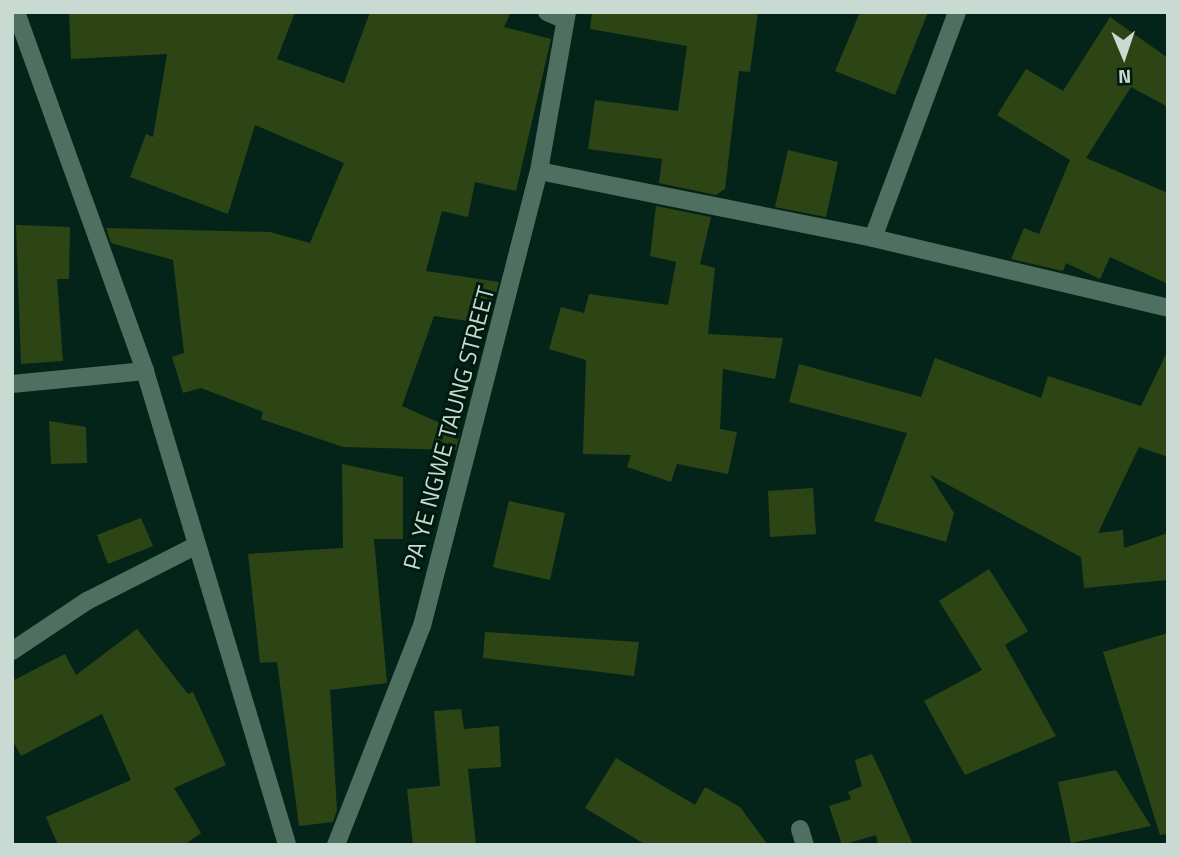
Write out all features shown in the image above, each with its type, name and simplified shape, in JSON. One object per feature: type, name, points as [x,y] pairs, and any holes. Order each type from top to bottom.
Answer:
[{"type":"street","points":[[16,12],[145,370],[287,845]]},
{"type":"street","points":[[547,12],[566,16]]},
{"type":"street","points":[[873,238],[957,12]]},
{"type":"street","name":"PA YE NGWE TAUNG STREET","points":[[336,845],[422,626],[539,171],[566,16]]},
{"type":"street","points":[[539,171],[873,238],[1168,308]]},
{"type":"street","points":[[12,384],[145,370]]},
{"type":"street","points":[[12,651],[87,601],[197,545]]},
{"type":"building","points":[[69,12],[295,12],[277,59],[344,83],[370,12],[511,12],[504,27],[551,39],[516,191],[475,182],[468,217],[442,211],[426,271],[499,282],[488,324],[434,316],[402,406],[460,432],[456,450],[343,447],[261,419],[263,412],[201,388],[183,393],[172,357],[184,353],[173,260],[111,243],[106,228],[270,232],[310,243],[344,163],[255,125],[228,214],[130,177],[146,134],[153,137],[167,54],[71,59]]},
{"type":"building","points":[[592,12],[758,12],[750,72],[739,71],[725,189],[716,195],[659,183],[662,159],[588,149],[595,100],[678,111],[687,46],[590,29]]},
{"type":"building","points":[[860,12],[928,12],[895,95],[835,71]]},
{"type":"building","points":[[1110,17],[1168,58],[1168,107],[1131,87],[1086,158],[1168,193],[1168,284],[1110,257],[1100,279],[1066,263],[1063,271],[1011,259],[1024,228],[1039,234],[1070,160],[997,115],[1026,69],[1063,91]]},
{"type":"building","points":[[788,150],[838,162],[826,217],[775,207]]},
{"type":"building","points":[[656,206],[711,217],[700,264],[715,268],[708,334],[783,338],[775,379],[723,369],[720,429],[737,432],[728,474],[677,464],[671,482],[627,467],[631,455],[583,454],[586,360],[549,349],[561,307],[584,313],[589,294],[668,305],[676,262],[650,256]]},
{"type":"building","points":[[16,225],[70,227],[69,279],[57,279],[63,361],[21,364]]},
{"type":"building","points":[[1168,350],[1168,457],[1139,447],[1098,533],[1123,530],[1124,548],[1168,533],[1168,580],[1084,588],[1081,557],[930,475],[954,513],[946,542],[874,521],[907,433],[789,402],[799,364],[921,397],[935,358],[1041,398],[1048,376],[1141,406]]},
{"type":"building","points":[[49,421],[86,427],[87,463],[51,464]]},
{"type":"building","points":[[342,464],[403,477],[403,539],[374,539],[387,683],[330,690],[337,810],[333,822],[299,826],[277,662],[260,663],[248,554],[343,548]]},
{"type":"building","points":[[813,488],[816,534],[770,537],[768,491]]},
{"type":"building","points":[[509,501],[565,513],[550,580],[493,567]]},
{"type":"building","points":[[141,518],[153,546],[108,564],[97,535]]},
{"type":"building","points":[[989,569],[1028,631],[1005,645],[1056,736],[965,775],[924,701],[982,670],[939,601]]},
{"type":"building","points":[[137,629],[188,694],[193,692],[226,765],[174,788],[201,833],[184,845],[58,845],[46,817],[131,780],[102,714],[21,756],[12,739],[12,681],[65,654],[76,675]]},
{"type":"building","points":[[485,632],[639,642],[634,676],[483,658]]},
{"type":"building","points":[[1168,633],[1168,834],[1160,835],[1103,652]]},
{"type":"building","points":[[461,709],[464,729],[499,726],[501,767],[468,769],[476,845],[413,845],[407,789],[440,786],[434,711]]},
{"type":"building","points":[[872,754],[913,845],[878,845],[876,835],[842,845],[829,806],[851,799],[848,792],[862,786],[855,760]]},
{"type":"building","points":[[616,758],[695,805],[705,787],[740,807],[768,845],[646,845],[585,808]]},
{"type":"building","points":[[1116,770],[1151,826],[1071,843],[1058,782]]}]
